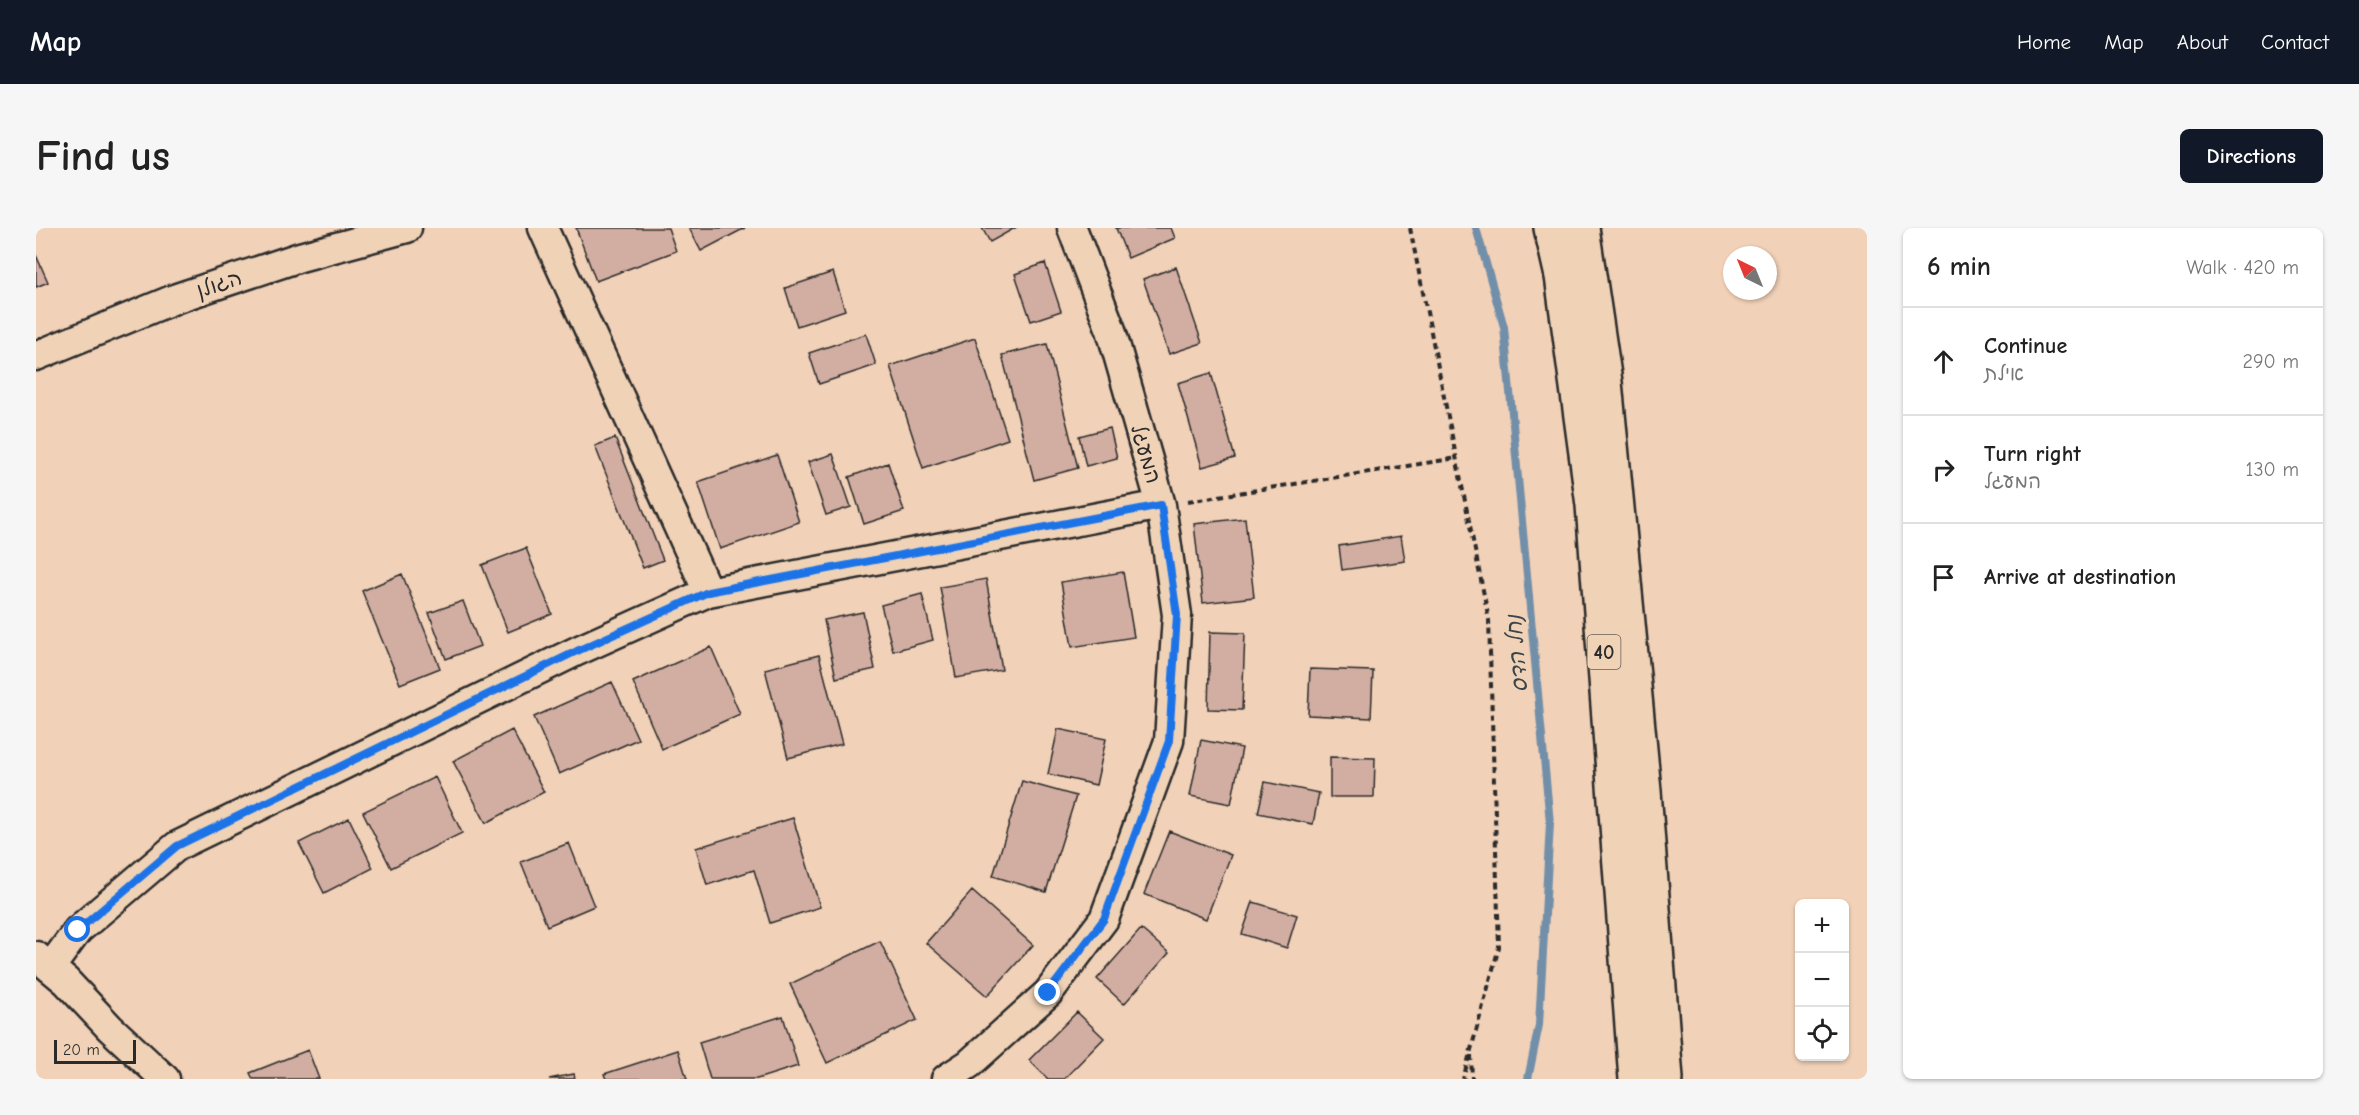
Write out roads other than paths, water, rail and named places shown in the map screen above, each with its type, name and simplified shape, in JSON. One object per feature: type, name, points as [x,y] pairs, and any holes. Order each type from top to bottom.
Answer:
[{"type":"highway","name":"40","points":[[1551,228],[1562,276],[1593,505],[1636,1079]]},
{"type":"highway","name":"40","points":[[1582,228],[1605,382],[1644,791],[1666,1079]]},
{"type":"street","name":"הגולן","points":[[36,356],[177,298],[300,257],[407,228]]},
{"type":"street","points":[[543,228],[708,592]]},
{"type":"street","name":"המעגל","points":[[946,1079],[969,1065],[1048,993],[1104,919],[1169,741],[1177,615],[1161,505],[1111,330],[1072,228]]},
{"type":"street","points":[[165,1079],[110,1028],[66,981],[43,962],[177,846],[577,651],[708,592],[1161,505]]},
{"type":"waterway","name":"נחל הדס","points":[[1476,228],[1504,327],[1550,823],[1539,1025],[1528,1079]]}]
